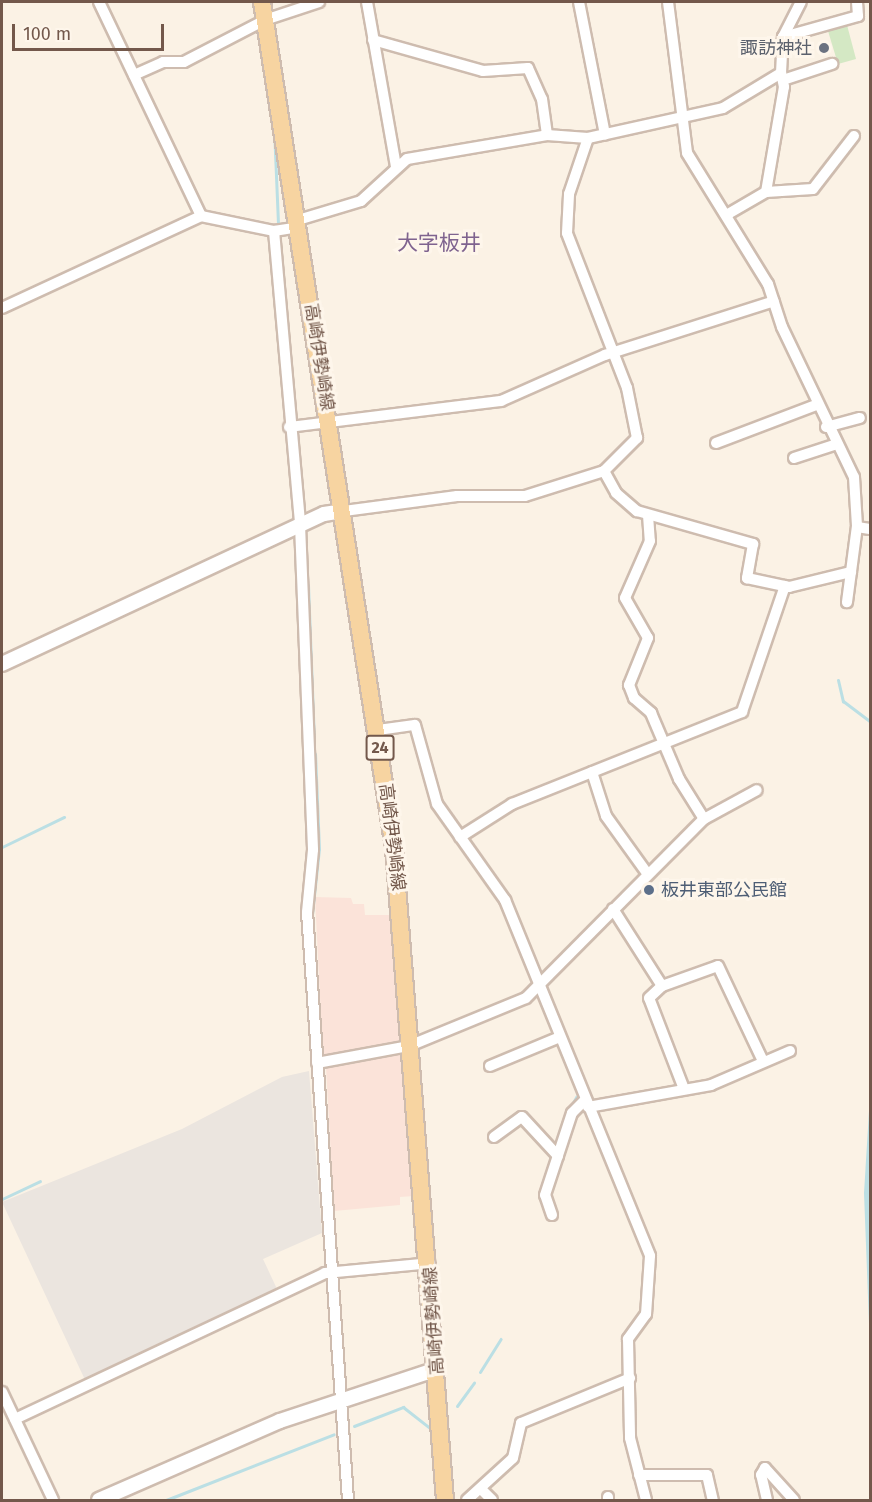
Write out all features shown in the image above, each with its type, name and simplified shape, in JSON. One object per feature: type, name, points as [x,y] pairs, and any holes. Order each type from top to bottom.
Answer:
[{"type":"main road","name":"高崎伊勢崎線","points":[[262,2],[378,730],[413,1044],[445,1500]]},
{"type":"street","points":[[99,2],[201,216]]},
{"type":"street","points":[[134,75],[163,62],[184,62],[265,20],[318,2]]},
{"type":"street","points":[[367,2],[396,166]]},
{"type":"street","points":[[579,2],[605,134]]},
{"type":"street","points":[[668,2],[682,120],[694,168],[728,214],[774,300],[834,445],[854,477],[857,527],[847,602]]},
{"type":"street","points":[[766,192],[782,77],[783,37],[801,2]]},
{"type":"street","points":[[783,37],[858,16],[857,2]]},
{"type":"street","points":[[373,40],[483,71],[528,68],[542,99],[547,135]]},
{"type":"street","points":[[2,308],[201,216],[274,231],[361,201],[396,166],[420,156],[547,135],[588,138],[682,120],[723,108],[782,77],[832,64]]},
{"type":"street","points":[[728,214],[766,192],[813,189],[854,136]]},
{"type":"street","points":[[2,664],[300,525],[344,511],[457,496],[525,496],[604,471],[639,434],[613,353],[567,233],[569,194],[588,138]]},
{"type":"street","points":[[274,231],[289,427],[300,525],[314,850],[307,912],[348,1500]]},
{"type":"street","points":[[289,427],[501,401],[613,353],[774,300]]},
{"type":"street","points":[[716,443],[816,405]]},
{"type":"street","points":[[826,427],[860,418]]},
{"type":"street","points":[[794,458],[834,445]]},
{"type":"street","points":[[604,471],[616,493],[648,515],[753,544],[747,578],[785,586],[851,572]]},
{"type":"street","points":[[648,515],[650,541],[625,598],[648,638],[629,685],[665,740],[679,778],[704,819]]},
{"type":"street","points":[[857,527],[870,529]]},
{"type":"street","points":[[460,837],[512,804],[747,708],[785,586]]},
{"type":"street","points":[[378,730],[415,726],[434,796],[505,900],[651,1261],[646,1314],[628,1339],[630,1438],[646,1500]]},
{"type":"street","points":[[592,772],[606,816],[647,873]]},
{"type":"street","points":[[317,1063],[413,1044],[526,998],[647,873],[704,819],[758,790]]},
{"type":"street","points":[[613,909],[662,986]]},
{"type":"street","points":[[684,1089],[649,998],[662,986],[717,966],[764,1061]]},
{"type":"street","points":[[490,1066],[560,1037]]},
{"type":"street","points":[[552,1215],[545,1195],[573,1113],[586,1104],[711,1085],[790,1051]]},
{"type":"street","points":[[494,1137],[522,1117],[558,1156]]},
{"type":"street","points":[[15,1419],[332,1271],[430,1263]]},
{"type":"street","points":[[99,1500],[341,1400],[437,1370]]},
{"type":"street","points":[[467,1500],[482,1490],[513,1458],[521,1423],[630,1378]]},
{"type":"street","points":[[2,1392],[53,1500]]},
{"type":"street","points":[[767,1500],[761,1475],[765,1468],[794,1500]]},
{"type":"street","points":[[639,1475],[707,1475],[713,1500]]},
{"type":"street","points":[[482,1490],[492,1500]]},
{"type":"shaded area","points":[[315,897],[351,898],[353,904],[364,904],[365,915],[394,915],[405,1041],[323,1058]]},
{"type":"shaded area","points":[[400,1051],[414,1196],[400,1197],[400,1205],[334,1211],[326,1067]]},
{"type":"shaded area","points":[[309,1071],[322,1233],[263,1259],[277,1289],[86,1382],[2,1202],[182,1129],[282,1077]]},
{"type":"green space","points":[[847,25],[856,59],[838,64],[828,31]]},
{"type":"water","points":[[870,1095],[870,1349],[864,1193]]},
{"type":"waterway","points":[[274,128],[278,223]]},
{"type":"waterway","points":[[308,585],[314,740]]},
{"type":"waterway","points":[[838,680],[843,701],[870,721]]},
{"type":"waterway","points":[[312,914],[319,849],[315,754]]},
{"type":"waterway","points":[[2,847],[64,817]]},
{"type":"waterway","points":[[570,1108],[576,1097]]},
{"type":"waterway","points":[[2,1199],[40,1181]]},
{"type":"waterway","points":[[480,1372],[501,1339]]},
{"type":"waterway","points":[[457,1406],[474,1383]]},
{"type":"waterway","points":[[354,1426],[403,1407],[429,1427]]},
{"type":"waterway","points":[[166,1500],[334,1434]]},
{"type":"place","name":"諏訪神社","points":[[824,48]]},
{"type":"place","name":"板井東部公民館","points":[[649,890]]},
{"type":"district","name":"大字板井","points":[[439,243]]}]
